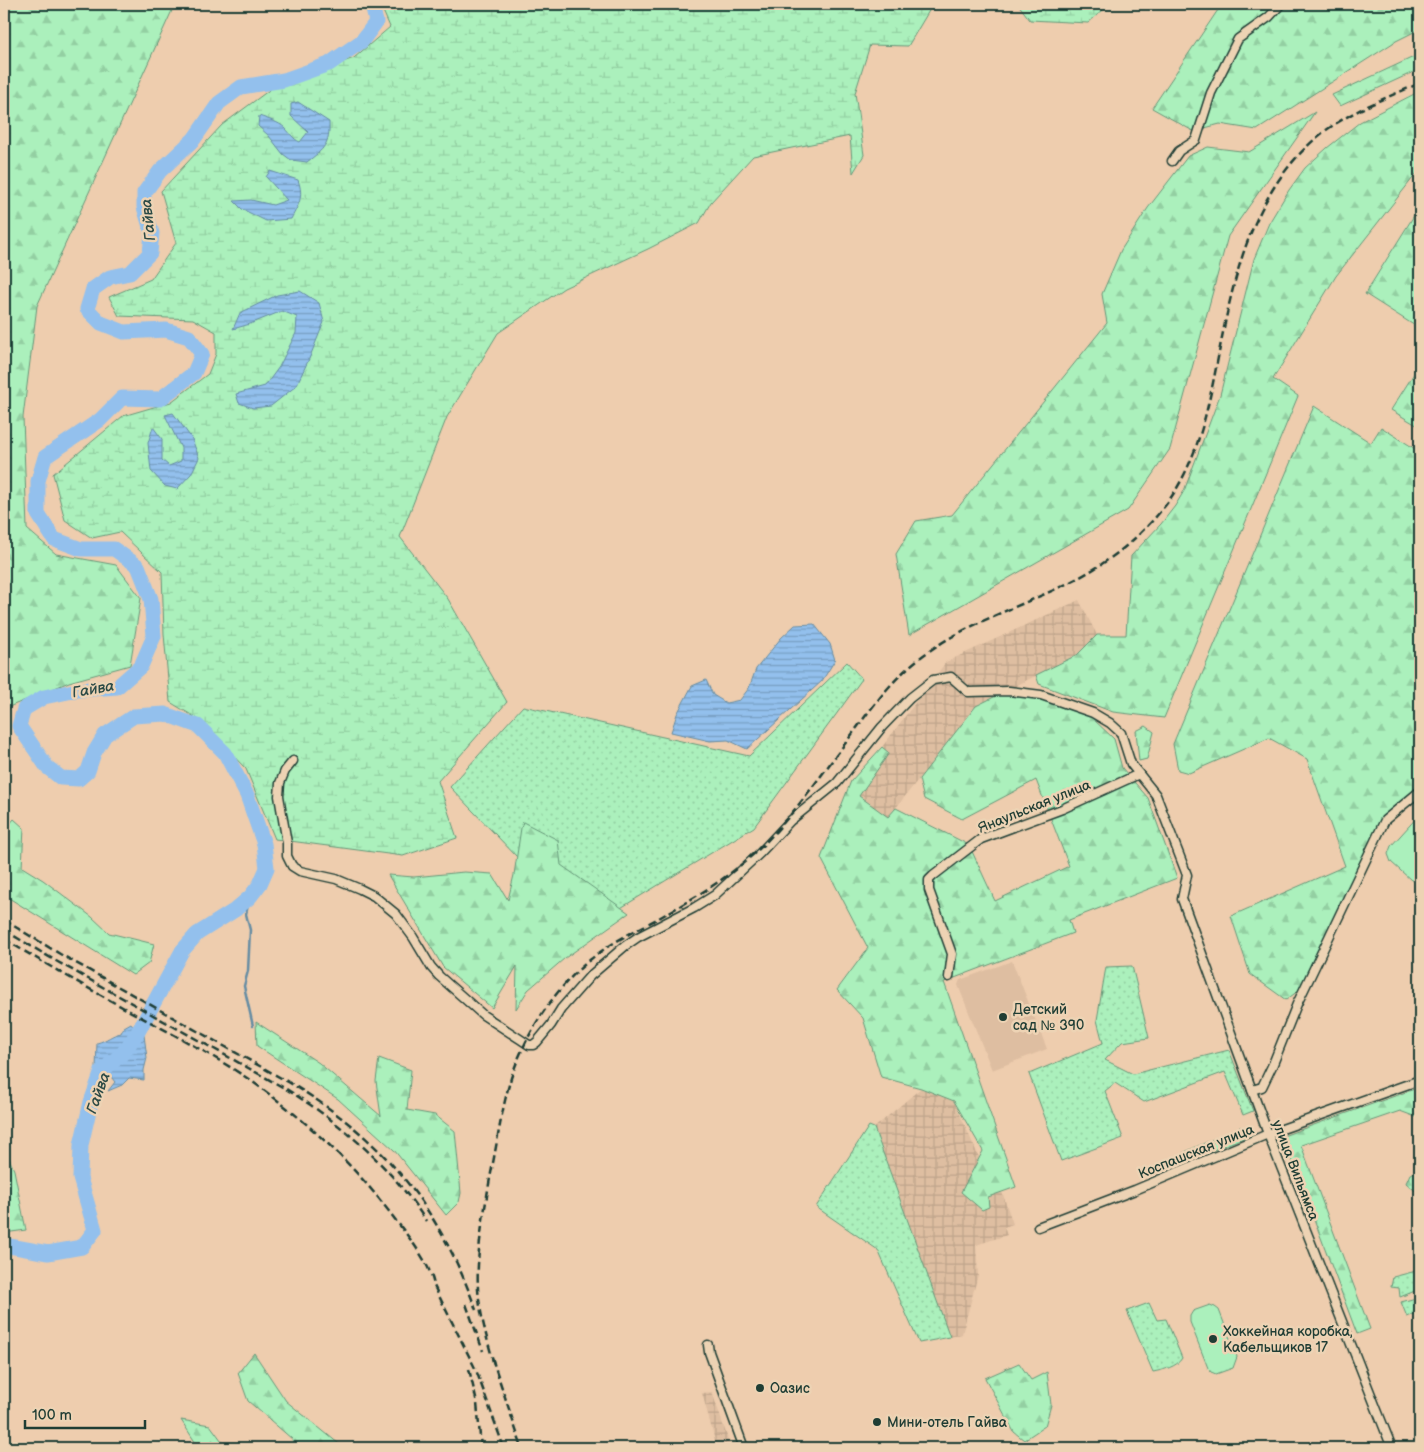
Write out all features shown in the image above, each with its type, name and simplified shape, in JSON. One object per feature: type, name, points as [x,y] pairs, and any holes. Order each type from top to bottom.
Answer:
[{"type":"street","points":[[1172,161],[1179,151],[1196,140],[1211,93],[1238,39],[1269,17],[1281,4]]},
{"type":"street","points":[[293,761],[285,771],[280,783],[279,796],[287,843],[287,856],[292,866],[300,871],[336,879],[360,889],[384,904],[396,914],[439,976],[483,1015],[529,1045],[537,1042],[561,1009],[590,976],[625,946],[715,895],[760,853],[790,821],[837,783],[882,728],[910,698],[933,680],[951,677],[968,692],[1009,690],[1040,695],[1093,713],[1110,723],[1121,733],[1131,764],[1139,774]]},
{"type":"street","name":"улица Вильямса","points":[[1139,774],[1156,795],[1187,875],[1182,899],[1268,1134],[1392,1448]]},
{"type":"street","name":"Янаульская улица","points":[[949,977],[952,954],[929,890],[929,880],[981,839],[1062,810],[1139,774]]},
{"type":"street","points":[[1252,1090],[1262,1087],[1266,1079],[1297,1004],[1385,820],[1420,791]]},
{"type":"street","name":"Коспашская улица","points":[[1038,1227],[1135,1190],[1268,1134],[1420,1080]]},
{"type":"street","points":[[708,1345],[744,1448]]},
{"type":"shaded area","points":[[1079,600],[1097,635],[1077,655],[976,706],[888,818],[859,796],[888,753],[882,747],[946,662]]},
{"type":"shaded area","name":"Детский сад № 390","points":[[1012,961],[1047,1049],[992,1070],[958,985],[960,980]]},
{"type":"shaded area","points":[[921,1088],[954,1101],[982,1164],[1002,1192],[1013,1224],[1004,1227],[1007,1235],[976,1245],[978,1275],[962,1334],[950,1337],[874,1128]]},
{"type":"shaded area","points":[[712,1392],[731,1448],[717,1448],[702,1393]]},
{"type":"green space","points":[[4,4],[175,4],[37,306],[23,417],[27,529],[56,554],[116,565],[141,598],[130,665],[69,682],[11,706],[4,714]]},
{"type":"green space","points":[[380,4],[933,4],[908,46],[870,45],[855,93],[864,155],[853,173],[850,136],[753,156],[711,202],[699,223],[564,288],[498,333],[447,417],[400,537],[448,599],[507,702],[438,781],[457,838],[403,856],[275,839],[246,769],[198,719],[170,702],[164,634],[162,572],[120,532],[92,538],[65,520],[53,474],[123,416],[171,402],[208,374],[216,354],[216,332],[193,319],[119,316],[109,297],[151,279],[176,243],[161,191],[222,125],[272,88],[354,58],[390,27]]},
{"type":"green space","points":[[1018,4],[1110,4],[1088,23],[1030,20]]},
{"type":"green space","points":[[1222,4],[1420,4],[1420,29],[1396,41],[1257,130],[1220,124],[1193,131],[1152,108]]},
{"type":"green space","points":[[1420,54],[1420,69],[1340,106],[1332,95]]},
{"type":"green space","points":[[1420,91],[1420,169],[1336,276],[1273,379],[1298,396],[1164,718],[1113,712],[1039,684],[1036,675],[1077,655],[1097,635],[1126,635],[1131,556],[1161,524],[1184,491],[1220,395],[1254,259],[1269,223],[1289,190],[1305,168],[1360,122]]},
{"type":"green space","points":[[1315,112],[1228,236],[1170,449],[1128,510],[909,635],[896,554],[916,521],[952,515],[1107,323],[1102,294],[1121,250],[1148,208],[1188,156],[1208,147],[1249,152]]},
{"type":"green space","points":[[1420,206],[1420,329],[1365,294]]},
{"type":"green space","points":[[1420,364],[1420,427],[1391,410]]},
{"type":"green space","points":[[1314,406],[1371,443],[1381,427],[1420,452],[1420,785],[1383,816],[1302,988],[1286,1000],[1250,974],[1231,916],[1345,866],[1307,759],[1269,738],[1189,773],[1178,770],[1173,744]]},
{"type":"green space","points":[[847,662],[862,679],[754,827],[586,929],[450,787],[523,706],[749,756]]},
{"type":"green space","points":[[1000,694],[1038,698],[1091,717],[1114,739],[1122,768],[1148,798],[1177,878],[1069,920],[1073,933],[944,982],[1016,1187],[988,1197],[989,1207],[982,1210],[961,1192],[983,1151],[954,1101],[921,1088],[881,1077],[863,1018],[837,990],[868,948],[821,858],[851,781],[882,747],[889,753],[859,796],[888,817],[896,808],[969,845],[995,901],[1069,866],[1036,780],[962,819],[924,799],[919,779],[976,706]]},
{"type":"green space","points":[[1146,726],[1154,732],[1147,759],[1139,761],[1136,731]]},
{"type":"green space","points":[[1420,814],[1419,882],[1411,880],[1391,862],[1388,854],[1391,846]]},
{"type":"green space","points":[[14,819],[24,828],[22,867],[43,880],[92,917],[109,933],[154,944],[149,963],[133,975],[4,895],[4,831]]},
{"type":"green space","points":[[523,822],[558,840],[561,865],[629,913],[565,958],[528,990],[516,1009],[517,966],[492,1008],[443,967],[388,875],[414,877],[464,872],[492,874],[508,900]]},
{"type":"green space","points":[[1132,966],[1149,1038],[1122,1042],[1105,1060],[1133,1074],[1229,1050],[1253,1111],[1243,1115],[1225,1072],[1144,1102],[1115,1083],[1105,1091],[1123,1138],[1061,1161],[1029,1074],[1103,1043],[1097,1020],[1106,967]]},
{"type":"green space","points":[[256,1022],[319,1063],[381,1116],[376,1081],[379,1058],[411,1070],[407,1110],[435,1115],[455,1131],[461,1193],[459,1202],[446,1215],[394,1150],[338,1099],[257,1046]]},
{"type":"green space","points":[[1420,1087],[1420,1110],[1416,1117],[1400,1111],[1301,1145],[1370,1329],[1357,1334],[1283,1136]]},
{"type":"green space","points":[[869,1126],[874,1128],[950,1337],[919,1343],[878,1250],[816,1207]]},
{"type":"green space","points":[[1240,1127],[1253,1134],[1186,1161],[1183,1153]]},
{"type":"green space","points":[[4,1147],[14,1170],[26,1230],[4,1233]]},
{"type":"green space","points":[[1420,1170],[1420,1195],[1406,1183],[1410,1174]]},
{"type":"green space","points":[[1420,1270],[1420,1289],[1400,1297],[1399,1288],[1391,1287],[1393,1277]]},
{"type":"green space","points":[[1420,1297],[1420,1312],[1407,1317],[1401,1302]]},
{"type":"green space","points":[[1149,1303],[1157,1320],[1166,1319],[1182,1358],[1173,1366],[1153,1372],[1127,1311]]},
{"type":"green space","name":"Хоккейная коробка, Кабельщиков 17","points":[[1210,1305],[1219,1310],[1237,1357],[1233,1368],[1216,1374],[1208,1368],[1190,1322],[1190,1316],[1193,1311]]},
{"type":"green space","points":[[254,1353],[286,1401],[344,1448],[294,1448],[292,1439],[248,1401],[238,1373]]},
{"type":"green space","points":[[1019,1363],[1031,1380],[1047,1372],[1051,1405],[1045,1426],[1024,1440],[1014,1432],[985,1378]]},
{"type":"green space","points":[[181,1420],[210,1425],[227,1448],[199,1448]]},
{"type":"water","points":[[298,102],[329,122],[325,145],[307,162],[291,160],[283,154],[269,136],[258,126],[259,116],[282,126],[300,142],[308,132],[291,116],[291,104]]},
{"type":"water","points":[[270,171],[298,180],[301,196],[291,219],[266,221],[242,209],[234,201],[251,200],[273,205],[287,200],[266,177]]},
{"type":"water","points":[[300,291],[319,303],[324,322],[296,386],[271,406],[253,408],[239,403],[236,394],[265,386],[279,367],[296,333],[297,317],[282,311],[233,329],[240,313],[277,295]]},
{"type":"water","points":[[173,413],[192,439],[199,458],[191,474],[177,489],[165,486],[151,471],[148,443],[153,427],[162,439],[162,460],[169,466],[181,461],[181,448],[165,415]]},
{"type":"water","points":[[814,624],[830,644],[835,660],[822,681],[747,749],[728,740],[710,741],[671,732],[677,714],[692,686],[706,680],[713,695],[726,703],[740,700],[749,688],[756,669],[781,638],[795,625]]},
{"type":"water","points":[[131,1023],[138,1032],[144,1035],[147,1058],[144,1080],[129,1078],[122,1085],[108,1091],[115,1082],[108,1073],[96,1068],[97,1043],[121,1033],[124,1027]]},
{"type":"waterway","name":"Гайва","points":[[4,1245],[48,1253],[82,1247],[95,1230],[80,1178],[81,1145],[91,1102],[102,1071],[123,1053],[138,1032],[182,951],[197,934],[235,910],[250,897],[260,884],[267,868],[264,844],[247,795],[225,753],[198,726],[165,714],[134,716],[105,735],[94,753],[88,771],[79,779],[61,778],[47,767],[19,726],[24,709],[44,697],[78,690],[117,687],[141,666],[154,636],[151,599],[138,566],[114,549],[81,549],[54,539],[38,514],[38,481],[45,457],[100,420],[122,398],[160,399],[194,373],[202,354],[189,337],[166,330],[124,332],[101,323],[87,309],[93,289],[110,277],[130,273],[150,253],[152,233],[144,207],[144,193],[160,171],[194,139],[219,103],[241,87],[284,80],[329,64],[362,41],[376,22],[372,5],[368,4]]},
{"type":"waterway","points":[[250,897],[246,914],[250,930],[248,971],[244,986],[253,1026]]},
{"type":"railway","points":[[494,1364],[482,1318],[478,1289],[478,1261],[483,1219],[502,1115],[511,1078],[533,1028],[553,998],[578,971],[599,953],[623,937],[698,895],[738,868],[762,846],[798,805],[887,689],[917,660],[967,629],[1069,583],[1089,572],[1127,545],[1152,521],[1171,497],[1189,466],[1210,396],[1235,281],[1257,219],[1272,190],[1291,164],[1315,139],[1327,130],[1365,107],[1420,83]]},
{"type":"railway","points":[[4,920],[60,954],[290,1083],[354,1128],[380,1152],[426,1208],[445,1239],[476,1310]]},
{"type":"railway","points":[[4,930],[306,1102],[364,1147],[397,1182],[426,1221]]},
{"type":"railway","points":[[4,939],[86,987],[206,1052],[247,1078],[308,1125],[345,1160],[378,1198],[424,1260],[434,1286],[476,1370],[504,1448]]},
{"type":"railway","points":[[466,1304],[483,1351]]},
{"type":"railway","points":[[492,1358],[522,1448]]},
{"type":"railway","points":[[469,1369],[477,1403],[481,1448]]},
{"type":"place","name":"Детский сад № 390","points":[[1003,1017]]},
{"type":"place","name":"Хоккейная коробка, Кабельщиков 17","points":[[1213,1339]]},
{"type":"place","name":"Оазис","points":[[760,1388]]},
{"type":"place","name":"Мини-отель Гайва","points":[[877,1422]]}]
